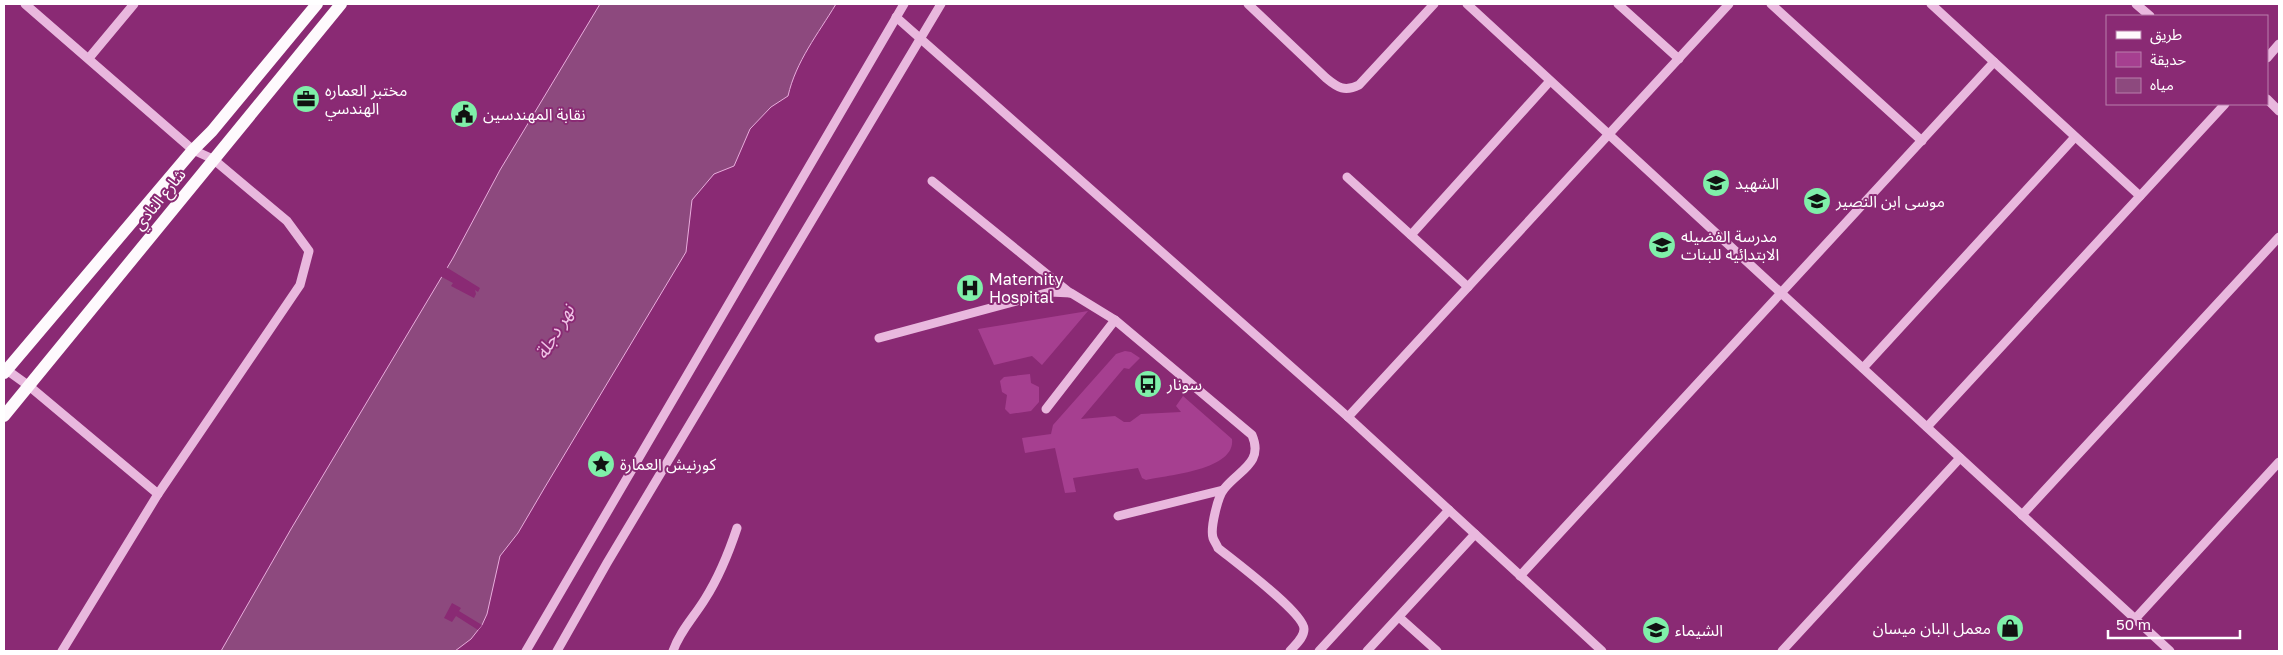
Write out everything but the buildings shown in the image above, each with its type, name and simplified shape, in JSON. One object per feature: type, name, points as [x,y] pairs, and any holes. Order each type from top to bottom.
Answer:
[{"type":"main road","name":"شارع النادي","points":[[5,370],[193,150],[212,131],[317,4]]},
{"type":"main road","name":"شارع النادي","points":[[4,416],[341,4]]},
{"type":"street","points":[[24,4],[89,58],[193,150],[213,159],[287,222],[308,251],[300,285],[158,494],[62,651]]},
{"type":"street","points":[[89,58],[134,4]]},
{"type":"street","points":[[526,651],[904,4]]},
{"type":"street","points":[[557,651],[941,4]]},
{"type":"street","points":[[1248,4],[1326,78],[1338,88],[1349,90],[1359,85],[1434,4]]},
{"type":"street","points":[[1467,4],[2170,651]]},
{"type":"street","points":[[1618,4],[1679,59]]},
{"type":"street","points":[[1348,418],[1729,4]]},
{"type":"street","points":[[1771,4],[1922,141]]},
{"type":"street","points":[[1930,4],[2140,196]]},
{"type":"street","points":[[2136,4],[2149,15]]},
{"type":"street","points":[[896,17],[1348,418],[1602,651]]},
{"type":"street","points":[[2268,57],[2279,44]]},
{"type":"street","points":[[1520,576],[1994,62]]},
{"type":"street","points":[[1411,235],[1550,81]]},
{"type":"street","points":[[2268,100],[2279,111]]},
{"type":"street","points":[[1927,427],[2224,105]]},
{"type":"street","points":[[1863,368],[2075,137]]},
{"type":"street","points":[[1348,177],[1468,287]]},
{"type":"street","points":[[932,181],[1070,293],[1115,320],[1252,435],[1256,446],[1254,460],[1223,490],[1212,525],[1213,538],[1218,548],[1288,606],[1301,621],[1304,628],[1303,636],[1290,651]]},
{"type":"street","points":[[2022,515],[2279,237]]},
{"type":"street","points":[[879,338],[1050,292],[1070,293]]},
{"type":"street","points":[[1046,409],[1115,320]]},
{"type":"street","points":[[5,370],[29,386],[158,494]]},
{"type":"street","points":[[1782,651],[1960,458]]},
{"type":"street","points":[[2135,619],[2279,462]]},
{"type":"street","points":[[1118,516],[1223,490]]},
{"type":"street","points":[[1319,651],[1449,510]]},
{"type":"street","points":[[673,651],[679,636],[706,598],[730,549],[737,528]]},
{"type":"street","points":[[1367,651],[1475,534]]},
{"type":"street","points":[[1399,616],[1437,651]]},
{"type":"green space","points":[[1088,311],[1042,365],[1032,356],[994,365],[978,329]]},
{"type":"green space","points":[[1125,351],[1131,352],[1140,358],[1129,369],[1124,368],[1081,419],[1115,416],[1124,422],[1130,422],[1141,414],[1181,412],[1176,406],[1183,396],[1232,439],[1230,449],[1223,458],[1212,464],[1169,476],[1146,480],[1142,478],[1138,468],[1073,478],[1076,492],[1065,493],[1055,448],[1025,453],[1022,438],[1051,434],[1053,425],[1116,354]]},
{"type":"green space","points":[[1030,374],[1031,383],[1039,387],[1039,402],[1031,411],[1010,414],[1005,409],[1007,395],[1002,392],[1000,381],[1004,377]]},
{"type":"water","name":"نهر دجلة","points":[[600,4],[836,4],[802,59],[788,96],[771,107],[750,129],[734,166],[714,174],[692,200],[686,252],[518,533],[500,556],[487,614],[482,625],[471,639],[455,651],[221,651],[291,529],[453,258],[500,170]]},
{"type":"pier","points":[[446,267],[480,288],[478,292],[475,290],[474,298],[451,286],[453,283],[440,276]]},
{"type":"pier","points":[[452,603],[461,608],[459,611],[482,625],[478,630],[456,616],[452,622],[444,618]]},
{"type":"place","name":"مختبر العماره الهندسي","points":[[306,99]]},
{"type":"place","name":"نقابة المهندسين","points":[[464,114]]},
{"type":"place","name":"الشهيد","points":[[1716,183]]},
{"type":"place","name":"موسى ابن النصير","points":[[1817,201]]},
{"type":"place","name":"مدرسة الفضيله الابتدائيه للبنات","points":[[1662,245]]},
{"type":"place","name":"Maternity Hospital","points":[[970,288]]},
{"type":"place","name":"سونار","points":[[1148,384]]},
{"type":"place","name":"كورنيش العمارة","points":[[601,464]]},
{"type":"place","name":"معمل البان ميسان","points":[[2010,628]]},
{"type":"place","name":"الشيماء","points":[[1656,630]]}]
